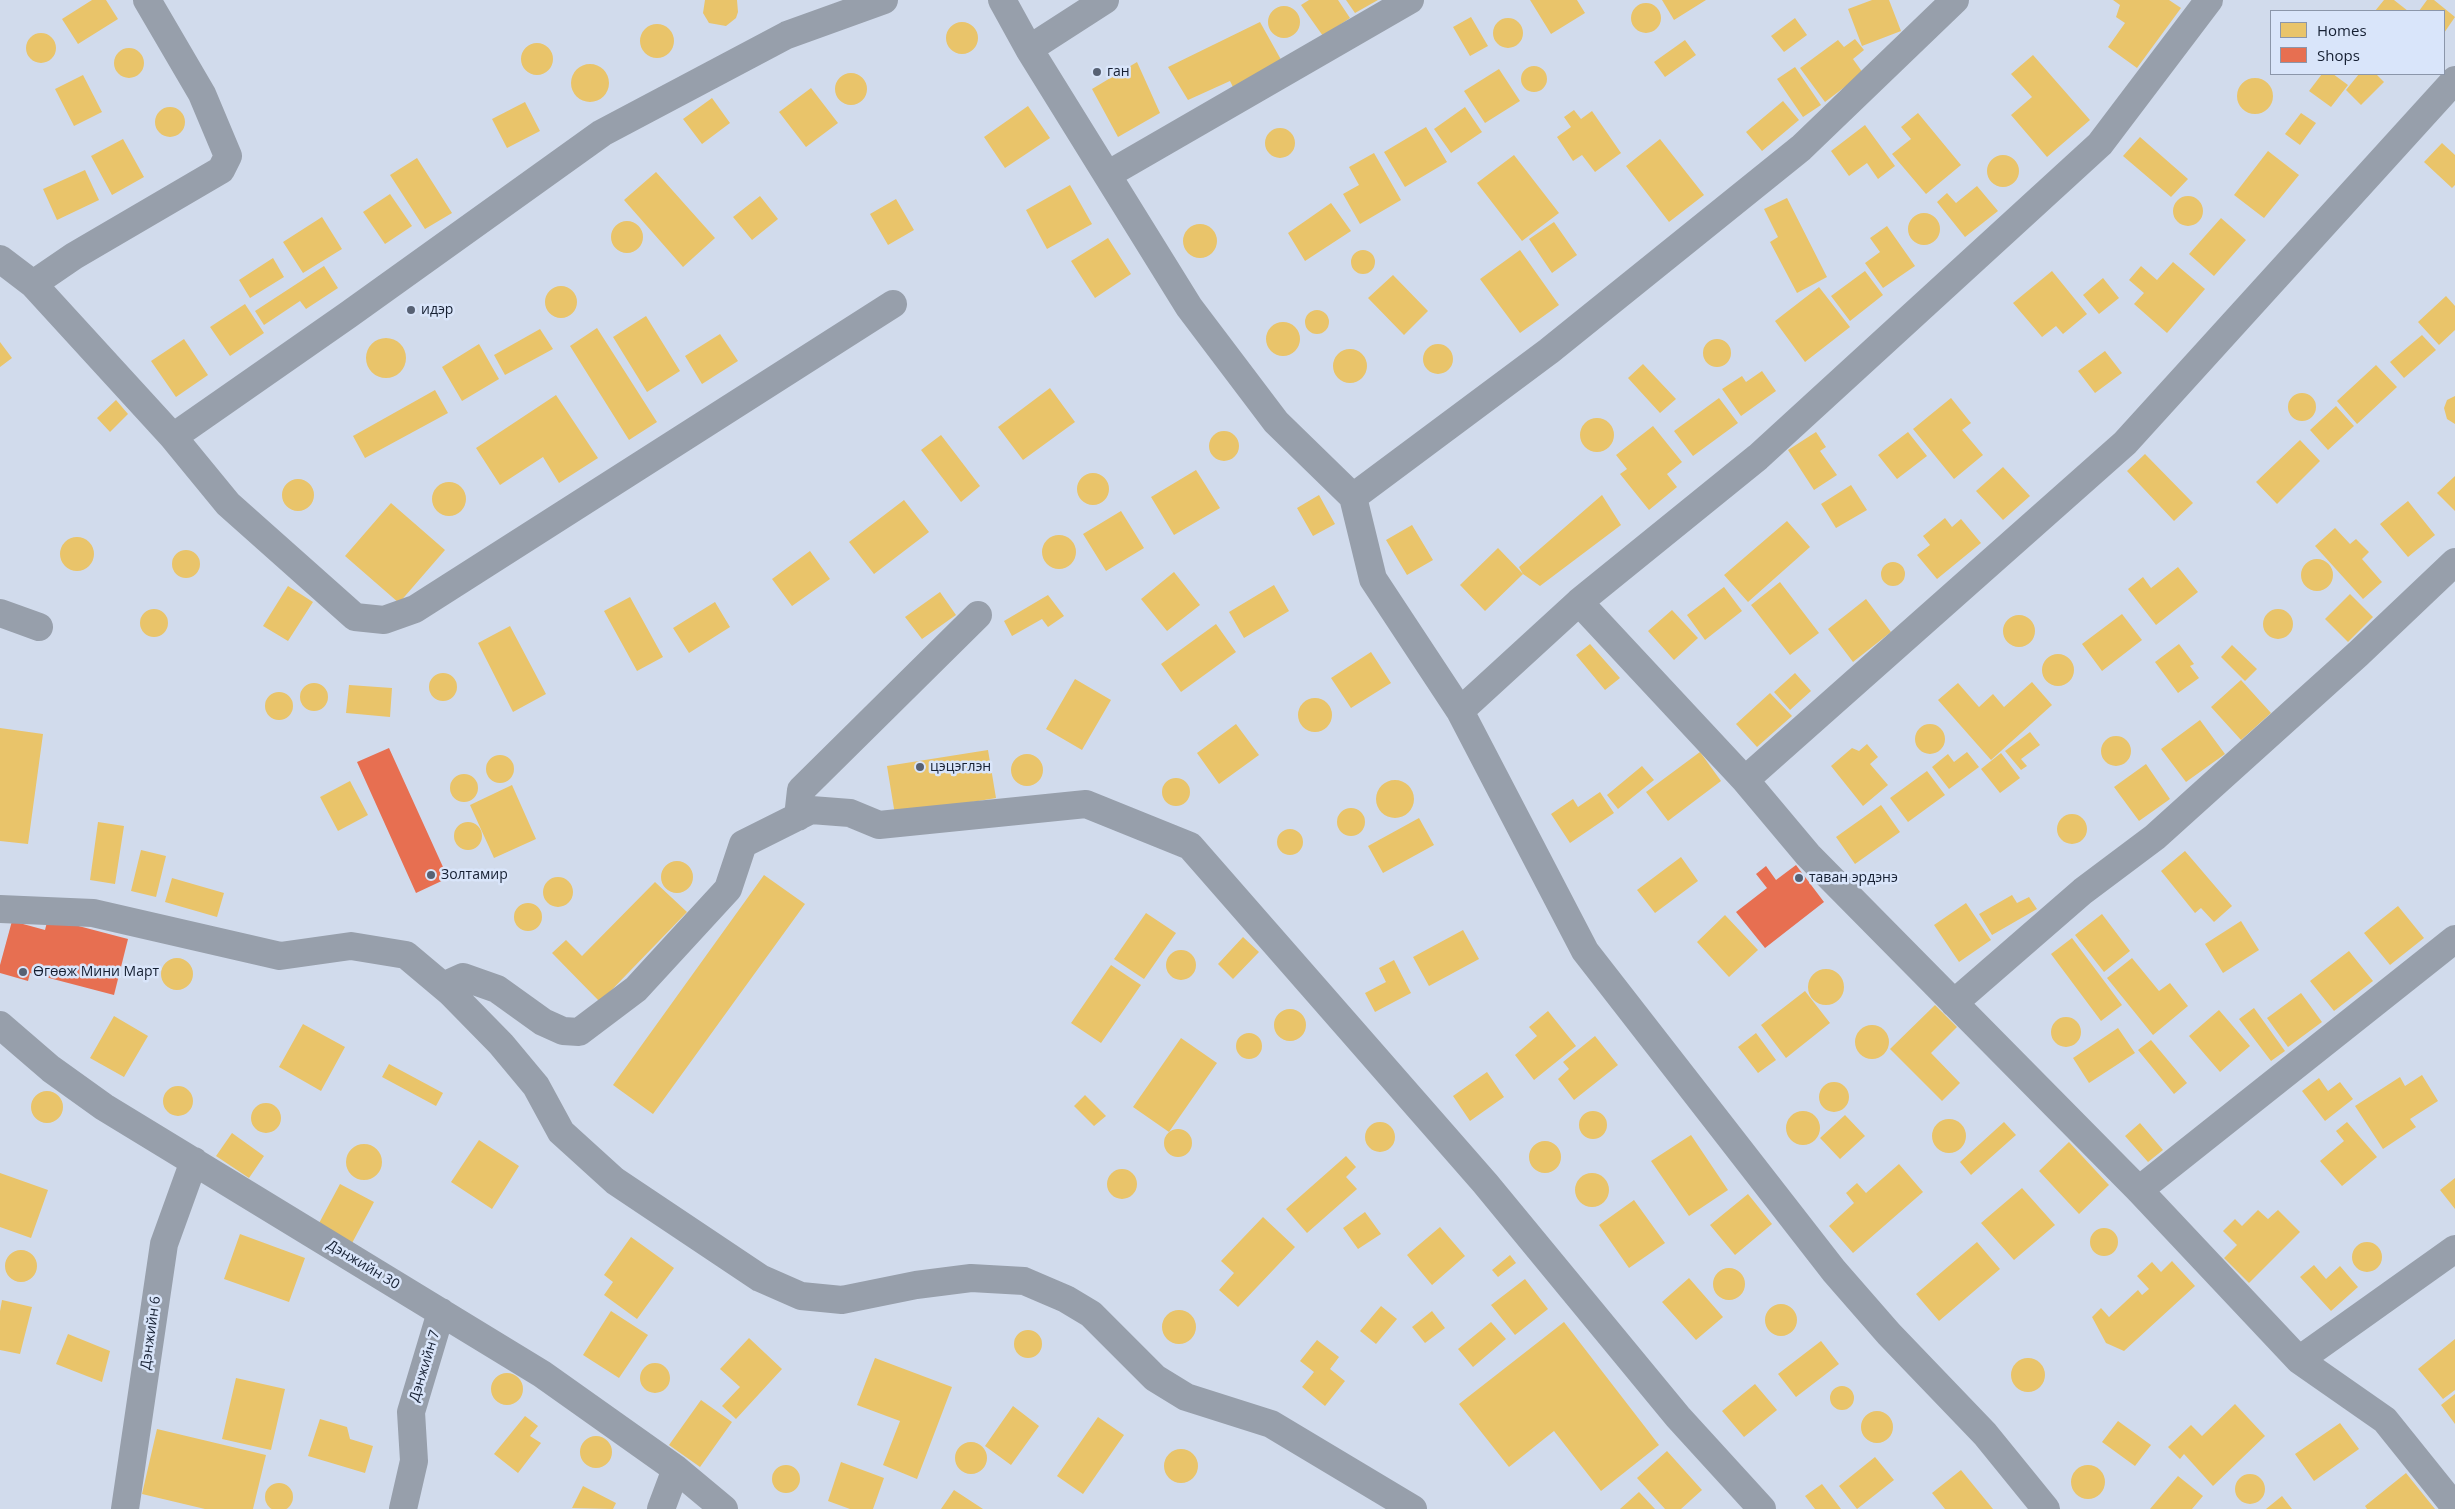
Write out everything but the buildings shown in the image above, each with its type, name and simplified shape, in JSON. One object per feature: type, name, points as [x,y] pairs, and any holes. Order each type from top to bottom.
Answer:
[{"type":"street","points":[[33,284],[74,256],[221,170],[228,156],[202,94],[147,0]]},
{"type":"street","points":[[173,437],[602,133],[786,35],[884,0]]},
{"type":"street","points":[[1002,0],[1029,49],[1189,307],[1270,414],[1353,497],[1373,579],[1460,711],[1585,951],[1834,1271],[1889,1334],[1984,1434],[2046,1509]]},
{"type":"street","points":[[1029,49],[1105,0]]},
{"type":"street","points":[[1107,175],[1410,0]]},
{"type":"street","points":[[1353,497],[1549,351],[1802,148],[1955,0]]},
{"type":"street","points":[[1460,711],[1579,602],[1758,457],[2100,144],[2209,0]]},
{"type":"street","points":[[1745,780],[2125,443],[2455,80]]},
{"type":"street","points":[[0,259],[33,284],[173,437],[228,504],[355,617],[384,620],[415,609],[893,304]]},
{"type":"street","points":[[1954,1003],[2083,891],[2155,837],[2358,654],[2455,562]]},
{"type":"street","points":[[1579,602],[1745,780],[1808,856],[2139,1190],[2299,1360],[2385,1420],[2455,1507]]},
{"type":"street","points":[[0,613],[39,627]]},
{"type":"street","points":[[798,816],[800,790],[978,615]]},
{"type":"street","points":[[443,986],[463,977],[497,989],[543,1022],[563,1031],[579,1032],[636,989],[728,889],[743,844],[811,810],[850,813],[879,825],[1086,804],[1190,846],[1485,1183],[1678,1417],[1762,1509]]},
{"type":"street","points":[[0,909],[93,913],[280,956],[350,946],[406,955],[443,986],[501,1044],[536,1086],[561,1132],[615,1181],[760,1278],[802,1296],[842,1300],[916,1285],[971,1278],[1024,1281],[1066,1299],[1091,1314],[1155,1378],[1186,1397],[1271,1424],[1413,1509]]},
{"type":"street","points":[[2139,1190],[2455,939]]},
{"type":"street","name":"Дэнжийн 30","points":[[0,1025],[51,1069],[104,1107],[542,1374],[676,1469],[724,1509]]},
{"type":"street","name":"Дэнжийн 6","points":[[125,1509],[164,1244],[194,1161]]},
{"type":"street","points":[[2299,1360],[2455,1249]]},
{"type":"street","name":"Дэнжийн 7","points":[[403,1509],[414,1461],[411,1412],[441,1312]]},
{"type":"street","points":[[661,1509],[676,1469]]},
{"type":"place","name":"ган","points":[[1097,72]]},
{"type":"place","name":"идэр","points":[[411,310]]},
{"type":"place","name":"цэцэглэн","points":[[920,767]]},
{"type":"place","name":"Золтамир","points":[[431,875]]},
{"type":"place","name":"таван эрдэнэ","points":[[1799,878]]},
{"type":"place","name":"Өгөөж Мини Март","points":[[23,972]]}]
